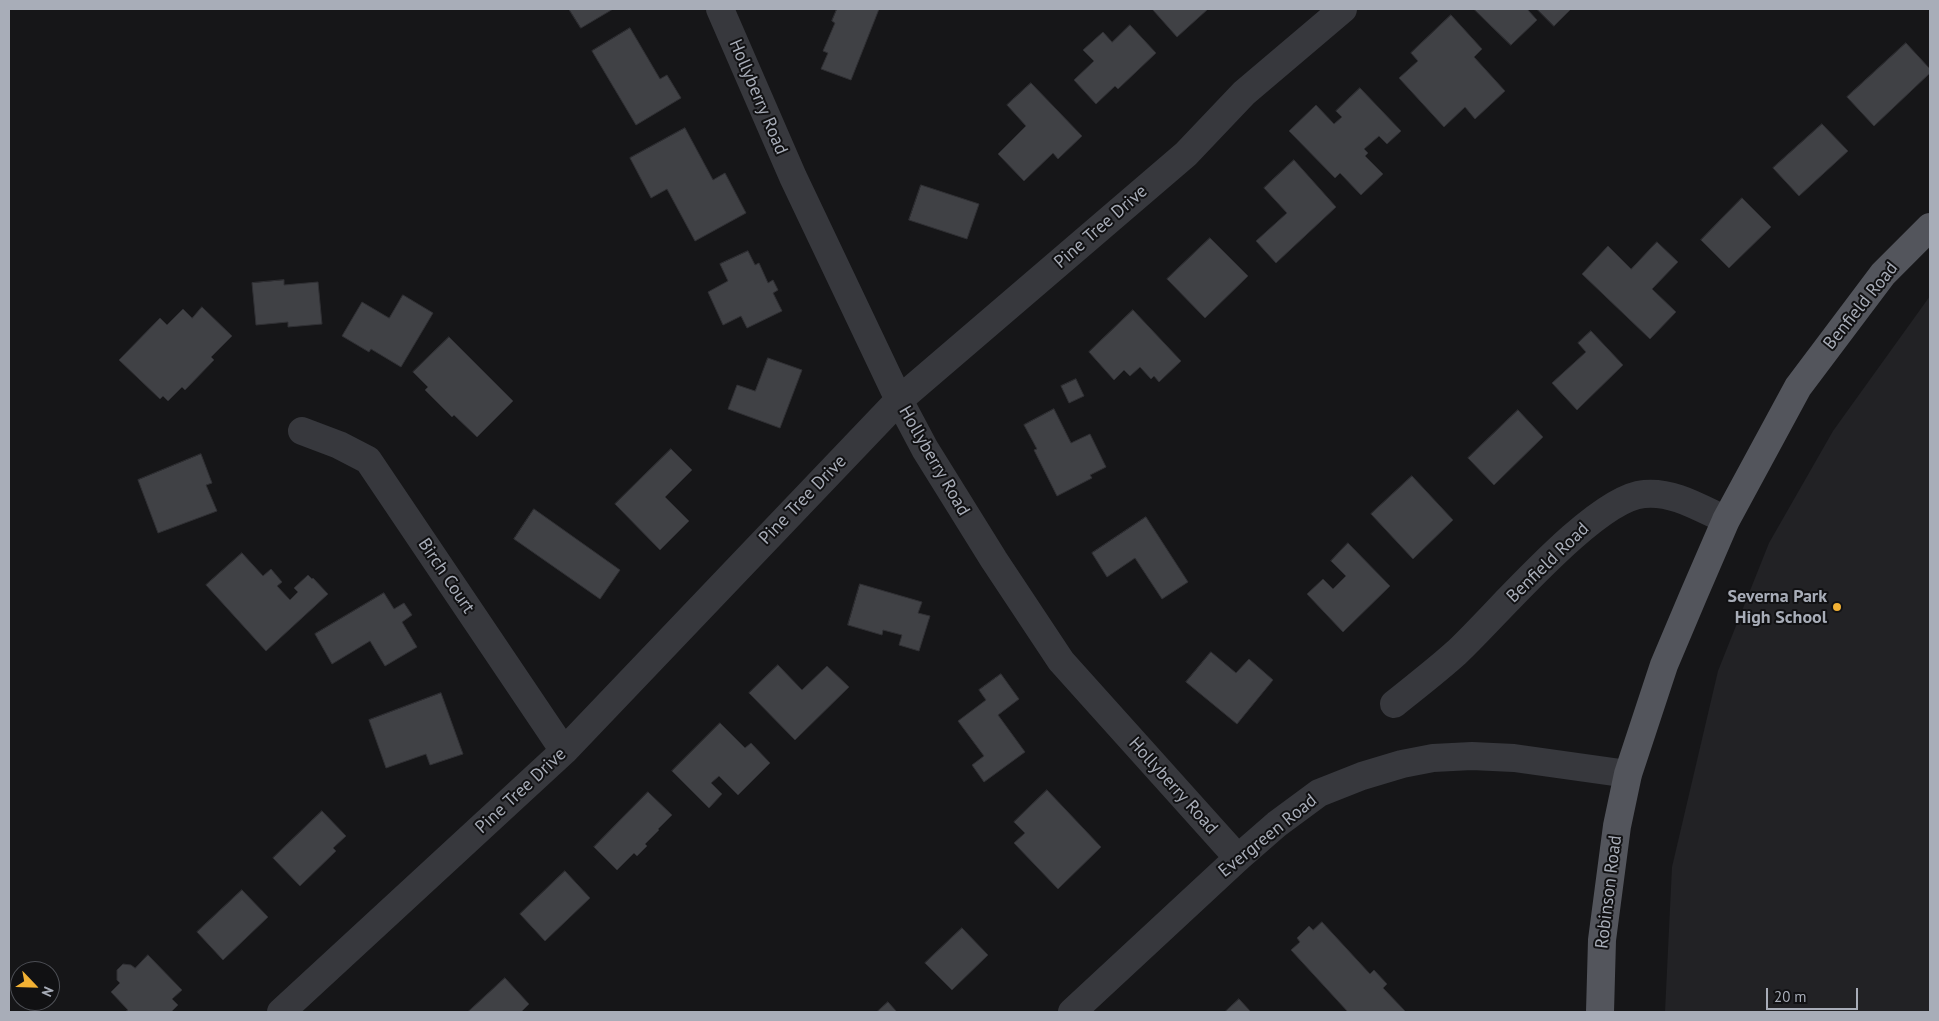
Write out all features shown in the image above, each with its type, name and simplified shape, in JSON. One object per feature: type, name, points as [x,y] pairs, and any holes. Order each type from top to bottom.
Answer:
[{"type":"main road","name":"Benfield Road","points":[[1628,774],[1664,665],[1726,520],[1798,386],[1883,274],[1930,227]]},
{"type":"main road","name":"Robinson Road","points":[[1600,1012],[1602,940],[1617,826],[1628,774]]},
{"type":"street","name":"Hollyberry Road","points":[[720,9],[793,177],[899,400],[925,449],[994,560],[1061,661],[1238,858]]},
{"type":"street","name":"Pine Tree Drive","points":[[281,1012],[564,751],[899,400],[1186,154],[1244,93],[1343,9]]},
{"type":"street","name":"Birch Court","points":[[302,431],[339,445],[368,460],[564,751]]},
{"type":"street","name":"Benfield Road","points":[[1394,704],[1456,654],[1568,542],[1592,520],[1615,504],[1642,494],[1664,493],[1726,520]]},
{"type":"street","name":"Evergreen Road","points":[[1072,1012],[1238,858],[1277,824],[1319,793],[1362,776],[1402,764],[1432,758],[1480,756],[1514,758],[1628,774]]},
{"type":"shaded area","name":"Severna Park High School","points":[[1930,296],[1930,1012],[1665,1012],[1672,867],[1718,671],[1769,543],[1833,431]]},
{"type":"building","points":[[569,9],[613,9],[581,28]]},
{"type":"building","points":[[837,9],[879,9],[851,80],[821,69],[828,53],[823,51],[835,23],[832,21]]},
{"type":"building","points":[[1154,9],[1208,9],[1177,37]]},
{"type":"building","points":[[1474,9],[1527,9],[1537,20],[1511,45]]},
{"type":"building","points":[[1537,9],[1571,9],[1554,26]]},
{"type":"building","points":[[1451,15],[1482,49],[1474,57],[1505,91],[1475,119],[1465,107],[1444,127],[1399,78],[1418,61],[1411,53]]},
{"type":"building","points":[[1130,25],[1156,53],[1118,89],[1115,86],[1096,104],[1074,80],[1094,61],[1083,50],[1103,32],[1112,42]]},
{"type":"building","points":[[630,28],[660,79],[667,75],[681,98],[636,125],[592,51]]},
{"type":"building","points":[[1906,43],[1930,69],[1930,73],[1874,126],[1847,97]]},
{"type":"building","points":[[1031,83],[1082,136],[1058,159],[1053,153],[1024,181],[998,154],[1026,126],[1007,105]]},
{"type":"building","points":[[1360,88],[1401,131],[1387,144],[1379,136],[1364,149],[1368,153],[1365,156],[1383,174],[1361,195],[1340,173],[1335,178],[1289,131],[1316,105],[1334,124],[1342,117],[1336,111]]},
{"type":"building","points":[[1822,124],[1848,151],[1799,196],[1773,168]]},
{"type":"building","points":[[685,128],[713,180],[725,173],[746,213],[695,241],[667,189],[651,198],[630,158]]},
{"type":"building","points":[[1294,160],[1336,207],[1276,263],[1256,241],[1287,213],[1264,188]]},
{"type":"building","points":[[921,185],[979,204],[967,239],[909,220]]},
{"type":"building","points":[[1742,198],[1771,227],[1729,268],[1701,240]]},
{"type":"building","points":[[1210,238],[1248,276],[1205,318],[1167,279]]},
{"type":"building","points":[[1657,242],[1678,262],[1652,289],[1676,312],[1650,339],[1582,274],[1608,246],[1631,269]]},
{"type":"building","points":[[748,251],[755,265],[759,263],[768,283],[773,280],[778,290],[773,293],[782,311],[747,328],[741,316],[723,325],[708,292],[728,281],[720,264]]},
{"type":"building","points":[[284,280],[284,285],[318,282],[322,324],[288,327],[288,322],[256,325],[252,283]]},
{"type":"building","points":[[403,295],[433,313],[401,367],[371,349],[369,352],[342,336],[362,302],[389,318]]},
{"type":"building","points":[[202,307],[232,336],[211,357],[214,360],[185,390],[182,387],[168,401],[163,396],[160,399],[119,360],[160,318],[167,325],[183,309],[192,318]]},
{"type":"building","points":[[1133,310],[1181,361],[1159,382],[1154,376],[1151,379],[1140,367],[1130,376],[1124,370],[1114,380],[1089,352]]},
{"type":"building","points":[[1591,331],[1623,365],[1577,410],[1552,383],[1586,352],[1578,343]]},
{"type":"building","points":[[449,337],[513,401],[477,437],[454,415],[452,417],[425,390],[428,387],[413,372]]},
{"type":"building","points":[[768,358],[802,370],[780,428],[728,409],[737,385],[755,391]]},
{"type":"building","points":[[1076,379],[1084,396],[1069,403],[1061,386]]},
{"type":"building","points":[[1054,409],[1071,443],[1090,434],[1106,467],[1090,475],[1092,478],[1057,496],[1034,450],[1037,449],[1024,425]]},
{"type":"building","points":[[1518,410],[1543,437],[1494,485],[1468,458]]},
{"type":"building","points":[[671,449],[692,470],[665,497],[689,521],[660,550],[615,504]]},
{"type":"building","points":[[201,454],[212,483],[206,485],[217,511],[158,533],[138,480]]},
{"type":"building","points":[[1412,476],[1453,520],[1413,559],[1371,514]]},
{"type":"building","points":[[534,509],[620,570],[600,599],[514,539]]},
{"type":"building","points":[[1146,517],[1188,582],[1162,599],[1135,558],[1107,577],[1092,553]]},
{"type":"building","points":[[1348,543],[1390,586],[1343,632],[1307,594],[1323,579],[1333,589],[1346,576],[1331,561]]},
{"type":"building","points":[[242,553],[263,576],[271,569],[282,582],[277,586],[290,600],[298,592],[294,588],[308,575],[328,594],[266,651],[206,585]]},
{"type":"building","points":[[860,584],[922,602],[918,613],[930,616],[919,651],[899,645],[902,635],[883,630],[882,635],[848,625]]},
{"type":"building","points":[[384,593],[394,609],[404,603],[412,615],[402,622],[417,647],[385,666],[370,641],[332,664],[315,634]]},
{"type":"building","points":[[1211,652],[1236,673],[1249,659],[1273,680],[1237,724],[1186,682]]},
{"type":"building","points":[[778,665],[802,690],[827,666],[849,687],[795,740],[749,693]]},
{"type":"building","points":[[1001,674],[1019,699],[998,715],[1025,752],[984,782],[972,765],[984,756],[958,721],[986,700],[979,690]]},
{"type":"building","points":[[441,693],[463,754],[430,765],[426,754],[386,768],[369,720]]},
{"type":"building","points":[[720,723],[745,748],[751,743],[770,763],[738,795],[719,776],[711,783],[722,794],[709,808],[672,771]]},
{"type":"building","points":[[1047,790],[1101,847],[1058,889],[1014,843],[1025,833],[1014,822]]},
{"type":"building","points":[[648,792],[672,815],[645,844],[647,846],[637,856],[634,853],[617,870],[594,847]]},
{"type":"building","points":[[322,811],[346,836],[333,848],[336,851],[300,886],[273,858]]},
{"type":"building","points":[[565,871],[590,898],[545,941],[520,914]]},
{"type":"building","points":[[242,890],[268,917],[223,960],[197,932]]},
{"type":"building","points":[[1322,922],[1370,974],[1374,970],[1387,984],[1383,988],[1406,1012],[1348,1012],[1291,950],[1300,942],[1297,938],[1309,926],[1313,930]]},
{"type":"building","points":[[962,928],[988,955],[952,990],[925,963]]},
{"type":"building","points":[[148,955],[182,990],[172,999],[178,1005],[171,1012],[125,1012],[128,1010],[111,992],[120,983],[117,980],[117,970],[123,964],[131,965],[135,968]]},
{"type":"building","points":[[505,978],[529,1004],[521,1012],[468,1012]]},
{"type":"building","points":[[1239,999],[1251,1012],[1225,1012]]},
{"type":"building","points":[[888,1002],[897,1012],[877,1012]]},
{"type":"place","name":"Severna Park High School","points":[[1837,607]]}]
